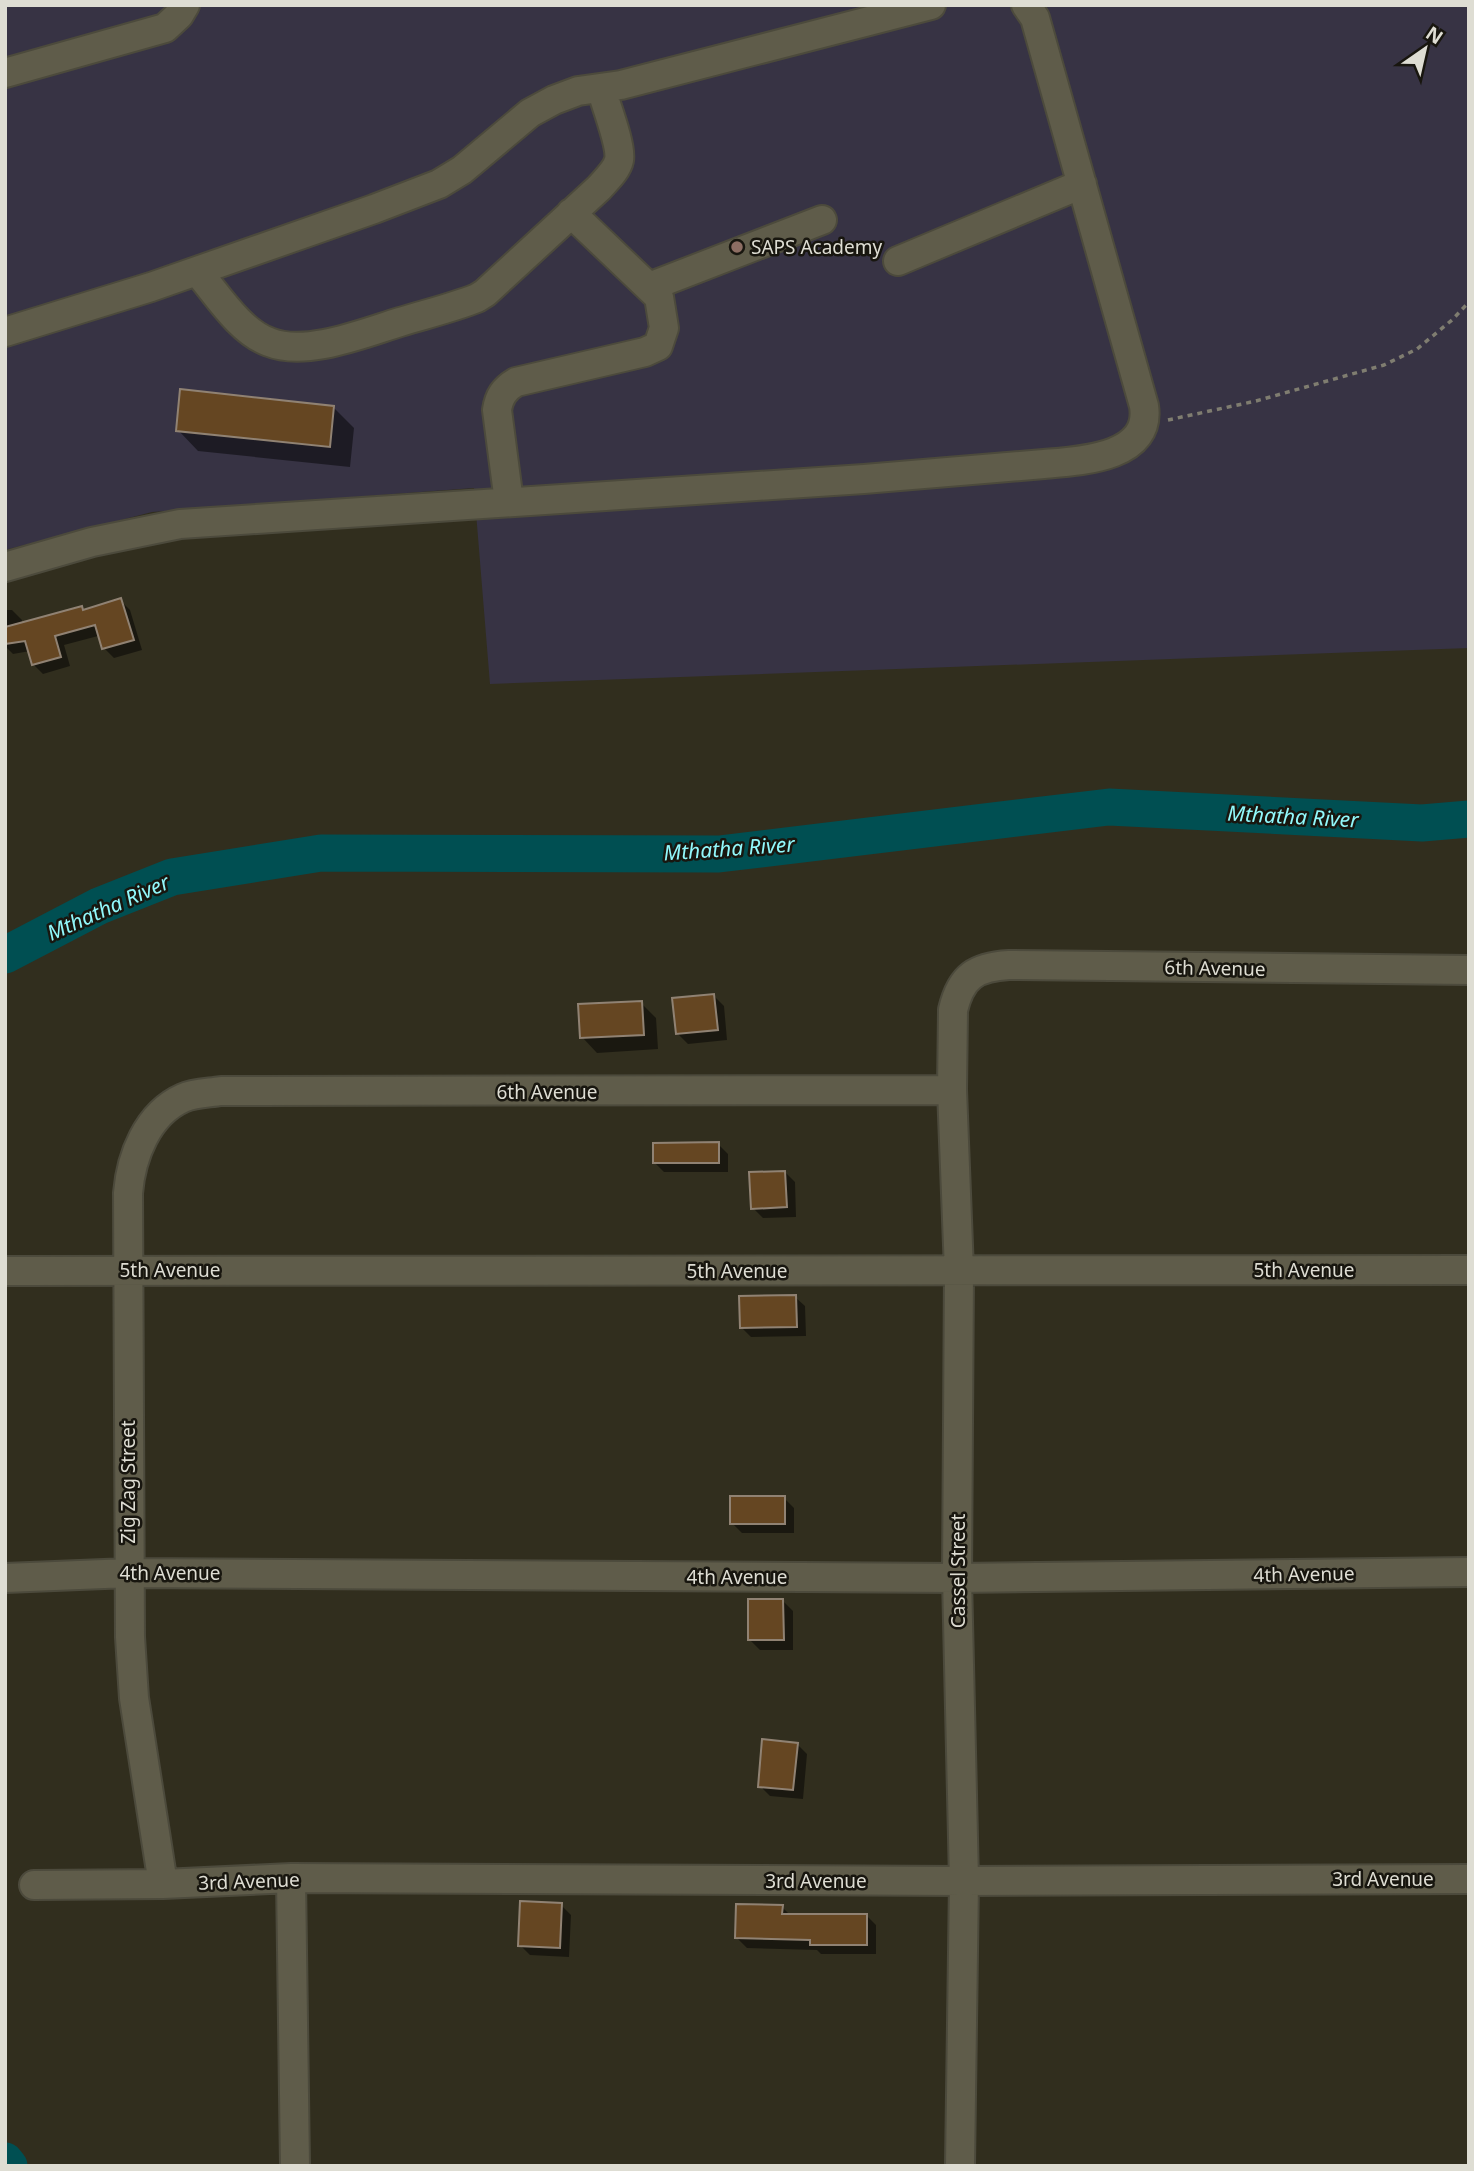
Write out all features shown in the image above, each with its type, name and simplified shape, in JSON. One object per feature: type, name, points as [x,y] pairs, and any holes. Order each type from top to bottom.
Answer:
[{"type":"street","points":[[5,73],[164,28],[179,15],[185,5]]},
{"type":"street","points":[[5,332],[197,271],[439,184],[463,170],[530,113],[578,91],[621,85],[931,5]]},
{"type":"street","points":[[5,567],[92,542],[180,524],[864,479],[1068,462],[1107,454],[1131,444],[1139,437],[1145,422],[1144,406],[1035,18],[1026,5]]},
{"type":"street","points":[[197,271],[239,320],[257,336],[270,343],[298,346],[335,341],[477,298],[599,188],[619,161],[601,88]]},
{"type":"street","points":[[898,261],[1082,184]]},
{"type":"street","points":[[509,502],[497,410],[507,387],[516,382],[645,352],[658,346],[664,328],[664,314],[659,297],[571,213]]},
{"type":"street","points":[[649,287],[822,220]]},
{"type":"street","name":"6th Avenue","points":[[965,979],[987,968],[1009,965],[1469,970]]},
{"type":"street","name":"Cassel Street","points":[[960,2166],[964,1881],[957,1578],[959,1271],[952,1090],[953,1010],[965,979]]},
{"type":"street","name":"6th Avenue","points":[[153,1125],[183,1098],[220,1091],[952,1090]]},
{"type":"street","name":"Zig Zag Street","points":[[153,1125],[139,1146],[129,1178],[129,1573],[134,1698],[163,1884]]},
{"type":"street","name":"5th Avenue","points":[[5,1271],[1469,1270]]},
{"type":"street","name":"4th Avenue","points":[[5,1578],[129,1573],[957,1578],[1469,1573]]},
{"type":"street","points":[[290,1878],[295,2166]]},
{"type":"street","name":"3rd Avenue","points":[[34,1885],[163,1884],[290,1878],[964,1881],[1469,1879]]},
{"type":"path","points":[[1145,422],[1173,419],[1256,401],[1384,365],[1417,349],[1469,302]]},
{"type":"shaded area","name":"SAPS Academy","points":[[5,5],[1469,5],[1469,648],[490,684],[474,488],[152,512],[5,550]]},
{"type":"building","points":[[180,389],[334,406],[330,447],[176,431]]},
{"type":"building","points":[[121,598],[134,640],[102,649],[95,625],[55,636],[61,657],[32,665],[25,641],[5,644],[5,627],[82,606],[83,610]]},
{"type":"building","points":[[714,994],[718,1030],[676,1034],[672,998]]},
{"type":"building","points":[[642,1001],[644,1035],[580,1038],[578,1004]]},
{"type":"building","points":[[719,1142],[719,1163],[653,1163],[653,1143]]},
{"type":"building","points":[[785,1171],[787,1207],[751,1209],[749,1172]]},
{"type":"building","points":[[796,1295],[797,1327],[740,1328],[739,1296]]},
{"type":"building","points":[[730,1496],[785,1496],[785,1524],[730,1524]]},
{"type":"building","points":[[748,1599],[783,1599],[784,1640],[748,1640]]},
{"type":"building","points":[[762,1739],[798,1743],[793,1790],[758,1787]]},
{"type":"building","points":[[520,1901],[562,1903],[560,1948],[518,1946]]},
{"type":"building","points":[[736,1904],[783,1905],[782,1914],[867,1914],[867,1945],[810,1945],[810,1940],[735,1938]]},
{"type":"waterway","name":"Mthatha River","points":[[5,955],[99,906],[172,877],[321,853],[719,854],[1109,807],[1422,823],[1469,819]]},
{"type":"waterway","name":"Mthatha River","points":[[5,2161],[9,2166]]},
{"type":"place","name":"SAPS Academy","points":[[737,247]]}]
